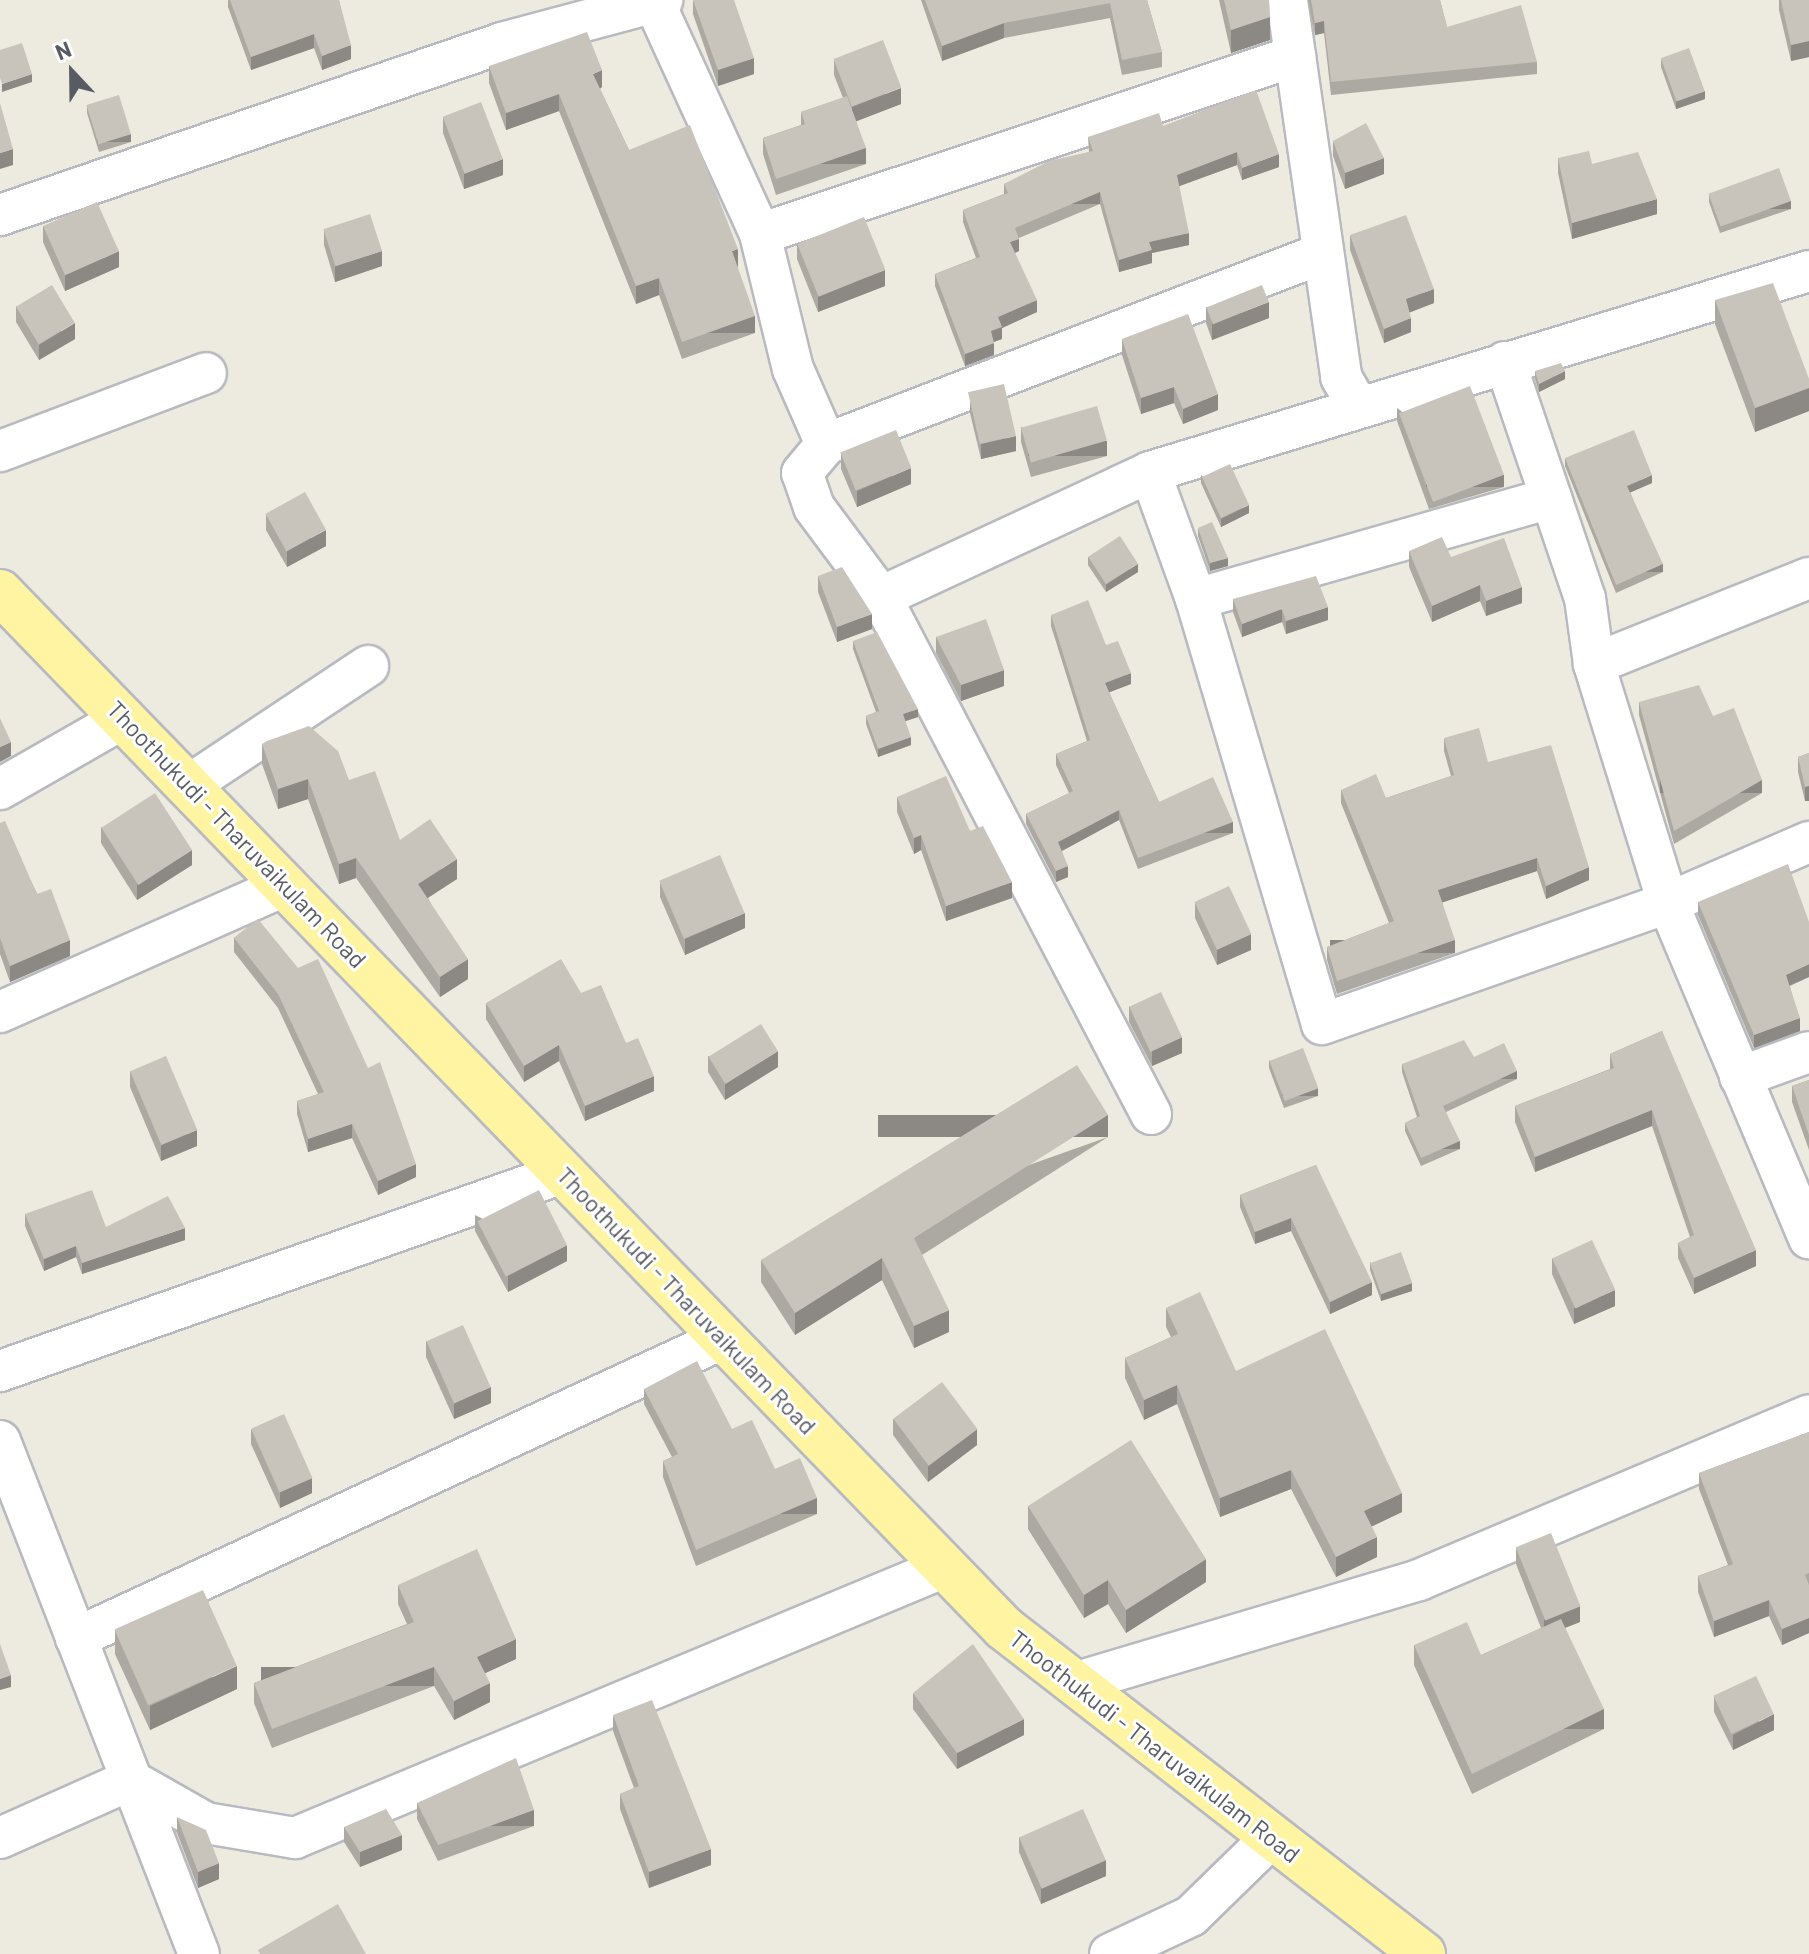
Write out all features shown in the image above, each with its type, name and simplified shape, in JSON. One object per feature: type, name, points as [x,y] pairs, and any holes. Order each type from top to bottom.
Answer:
[{"type":"main road","name":"Thoothukudi - Tharuvaikulam Road","points":[[0,592],[1004,1628],[1423,1954]]},
{"type":"street","points":[[1287,0],[1341,377],[1358,406]]},
{"type":"street","points":[[0,215],[502,43],[658,1],[760,234],[793,369],[826,444]]},
{"type":"street","points":[[760,234],[1295,56]]},
{"type":"street","points":[[1151,1114],[881,597],[814,507],[802,473],[826,444],[1323,253]]},
{"type":"street","points":[[881,597],[1150,472],[1358,406],[1809,271]]},
{"type":"street","points":[[1505,362],[1585,598],[1594,664],[1668,903],[1809,1239]]},
{"type":"street","points":[[0,451],[206,373]]},
{"type":"street","points":[[1150,472],[1196,599],[1322,1024],[1668,903],[1809,842]]},
{"type":"street","points":[[1196,599],[1551,498]]},
{"type":"street","points":[[1594,664],[1809,578]]},
{"type":"street","points":[[189,785],[368,666]]},
{"type":"street","points":[[0,789],[124,718]]},
{"type":"street","points":[[0,1012],[286,885]]},
{"type":"street","points":[[1740,1077],[1809,1052]]},
{"type":"street","points":[[0,1371],[563,1173]]},
{"type":"street","points":[[76,1638],[724,1338]]},
{"type":"street","points":[[1074,1683],[1419,1580],[1809,1415]]},
{"type":"street","points":[[0,1441],[199,1954]]},
{"type":"street","points":[[130,1780],[206,1823],[295,1838],[945,1567]]},
{"type":"street","points":[[0,1838],[130,1780]]},
{"type":"street","points":[[1110,1954],[1191,1916],[1271,1838]]},
{"type":"building","points":[[230,0],[339,0],[351,45],[322,56],[314,34],[251,57]]},
{"type":"building","points":[[693,0],[734,0],[754,58],[718,70]]},
{"type":"building","points":[[925,0],[1147,0],[1162,52],[1122,60],[1110,3],[1004,23],[942,46]]},
{"type":"building","points":[[1224,0],[1269,0],[1270,17],[1231,30]]},
{"type":"building","points":[[1311,0],[1440,0],[1447,27],[1521,5],[1537,62],[1331,82],[1324,21],[1315,23]]},
{"type":"building","points":[[1781,0],[1809,0],[1809,41],[1791,45]]},
{"type":"building","points":[[587,32],[602,70],[593,74],[629,150],[690,125],[738,249],[732,251],[755,316],[682,342],[659,278],[636,286],[559,94],[506,113],[489,66]]},
{"type":"building","points":[[883,40],[901,88],[852,107],[834,59]]},
{"type":"building","points":[[22,43],[32,74],[2,84],[0,50]]},
{"type":"building","points":[[1689,48],[1705,91],[1677,101],[1661,58]]},
{"type":"building","points":[[1256,90],[1279,154],[1242,168],[1237,152],[1177,175],[1189,233],[1149,242],[1152,250],[1119,260],[1100,192],[1015,228],[1019,239],[1010,242],[1037,300],[998,317],[1002,327],[991,331],[994,343],[965,354],[935,274],[980,257],[963,210],[1008,193],[1004,184],[1049,161],[1093,151],[1088,137],[1159,113],[1163,126]]},
{"type":"building","points":[[119,95],[131,134],[98,144],[86,105]]},
{"type":"building","points":[[847,96],[866,148],[776,179],[763,138],[805,124],[801,112]]},
{"type":"building","points":[[481,102],[503,159],[465,174],[443,117]]},
{"type":"building","points":[[0,103],[13,149],[0,153]]},
{"type":"building","points":[[1366,123],[1384,158],[1345,173],[1333,141]]},
{"type":"building","points":[[1589,151],[1592,164],[1638,152],[1657,199],[1572,223],[1558,158]]},
{"type":"building","points":[[1779,168],[1791,201],[1720,227],[1709,194]]},
{"type":"building","points":[[97,202],[119,251],[65,275],[43,226]]},
{"type":"building","points":[[370,214],[382,251],[335,266],[323,229]]},
{"type":"building","points":[[1406,215],[1434,289],[1406,299],[1411,318],[1384,329],[1350,235]]},
{"type":"building","points":[[864,217],[885,270],[819,297],[797,244]]},
{"type":"building","points":[[1773,283],[1809,379],[1809,388],[1755,408],[1715,300]]},
{"type":"building","points":[[52,285],[75,323],[39,344],[16,307]]},
{"type":"building","points":[[1262,285],[1269,302],[1213,324],[1206,307]]},
{"type":"building","points":[[1188,314],[1218,394],[1183,409],[1174,387],[1141,398],[1122,339]]},
{"type":"building","points":[[1561,363],[1565,371],[1539,384],[1535,371]]},
{"type":"building","points":[[1004,384],[1016,436],[980,444],[968,392]]},
{"type":"building","points":[[1470,386],[1504,475],[1433,502],[1399,413]]},
{"type":"building","points":[[1097,406],[1107,441],[1031,462],[1021,428]]},
{"type":"building","points":[[896,430],[911,468],[856,490],[840,452]]},
{"type":"building","points":[[1634,430],[1652,475],[1627,486],[1663,564],[1616,585],[1565,458]]},
{"type":"building","points":[[1230,464],[1249,505],[1221,518],[1202,477]]},
{"type":"building","points":[[305,492],[326,530],[286,551],[266,514]]},
{"type":"building","points":[[1212,522],[1228,558],[1210,563],[1198,528]]},
{"type":"building","points":[[1120,536],[1138,564],[1106,584],[1088,557]]},
{"type":"building","points":[[1442,537],[1451,557],[1504,538],[1522,587],[1486,601],[1480,585],[1432,606],[1409,551]]},
{"type":"building","points":[[842,567],[872,614],[837,627],[818,576]]},
{"type":"building","points":[[1316,576],[1328,607],[1286,621],[1282,609],[1242,624],[1233,599]]},
{"type":"building","points":[[1088,600],[1106,645],[1118,641],[1131,673],[1105,683],[1159,802],[1213,777],[1233,822],[1138,858],[1119,810],[1058,842],[1068,866],[1056,871],[1026,814],[1073,791],[1056,754],[1090,740],[1051,615]]},
{"type":"building","points":[[986,619],[1004,670],[961,685],[936,637]]},
{"type":"building","points":[[877,632],[918,709],[903,714],[911,737],[878,749],[866,716],[879,711],[853,641]]},
{"type":"building","points":[[1699,685],[1713,716],[1734,708],[1762,780],[1674,831],[1639,702]]},
{"type":"building","points":[[0,718],[11,742],[0,747]]},
{"type":"building","points":[[309,726],[338,751],[349,780],[375,771],[400,840],[430,819],[457,859],[418,884],[468,959],[440,977],[356,858],[339,864],[308,779],[278,789],[262,744]]},
{"type":"building","points":[[1479,728],[1488,762],[1551,745],[1589,867],[1546,886],[1537,858],[1438,890],[1455,940],[1337,981],[1327,947],[1394,921],[1341,790],[1376,774],[1386,798],[1454,775],[1444,738]]},
{"type":"building","points":[[1809,753],[1809,786],[1805,787],[1798,757]]},
{"type":"building","points":[[946,776],[970,831],[983,826],[1012,882],[946,906],[921,835],[914,838],[897,797]]},
{"type":"building","points":[[155,793],[192,850],[138,885],[101,828]]},
{"type":"building","points":[[5,821],[37,894],[51,889],[70,940],[10,966],[0,938],[0,823]]},
{"type":"building","points":[[720,855],[745,913],[684,939],[659,881]]},
{"type":"building","points":[[1788,864],[1809,922],[1809,964],[1786,975],[1800,1018],[1754,1035],[1698,902]]},
{"type":"building","points":[[1229,886],[1251,934],[1217,950],[1195,902]]},
{"type":"building","points":[[258,919],[298,968],[318,959],[368,1068],[380,1062],[416,1164],[378,1181],[352,1124],[308,1139],[297,1101],[324,1092],[278,994],[234,938]]},
{"type":"building","points":[[561,959],[581,993],[601,985],[626,1043],[638,1038],[654,1076],[585,1106],[559,1045],[524,1066],[486,1003]]},
{"type":"building","points":[[1161,992],[1182,1037],[1150,1052],[1129,1007]]},
{"type":"building","points":[[761,1024],[778,1051],[725,1084],[708,1057]]},
{"type":"building","points":[[1662,1031],[1756,1250],[1694,1278],[1678,1243],[1694,1235],[1652,1110],[1535,1157],[1515,1106],[1614,1068],[1610,1054]]},
{"type":"building","points":[[1464,1040],[1474,1057],[1504,1043],[1517,1071],[1443,1106],[1460,1141],[1421,1158],[1405,1123],[1420,1116],[1402,1064]]},
{"type":"building","points":[[1303,1048],[1318,1088],[1285,1101],[1269,1061]]},
{"type":"building","points":[[166,1056],[197,1130],[161,1145],[130,1071]]},
{"type":"building","points":[[1077,1065],[1108,1115],[914,1238],[949,1310],[914,1326],[882,1258],[795,1313],[761,1260]]},
{"type":"building","points":[[1809,1080],[1809,1135],[1792,1086]]},
{"type":"building","points":[[1316,1165],[1372,1282],[1330,1302],[1291,1218],[1255,1232],[1240,1195]]},
{"type":"building","points":[[92,1190],[106,1227],[168,1196],[185,1228],[82,1263],[76,1246],[44,1259],[25,1214]]},
{"type":"building","points":[[539,1190],[567,1245],[506,1277],[478,1221]]},
{"type":"building","points":[[1592,1240],[1615,1290],[1575,1308],[1552,1259]]},
{"type":"building","points":[[1401,1252],[1412,1283],[1381,1294],[1370,1263]]},
{"type":"building","points":[[1200,1292],[1236,1371],[1325,1329],[1402,1493],[1364,1511],[1377,1537],[1336,1557],[1291,1470],[1220,1498],[1177,1385],[1144,1400],[1125,1358],[1178,1334],[1166,1308]]},
{"type":"building","points":[[463,1325],[491,1387],[454,1403],[426,1341]]},
{"type":"building","points":[[697,1361],[732,1429],[752,1420],[775,1469],[800,1458],[817,1498],[696,1550],[663,1461],[678,1454],[644,1389]]},
{"type":"building","points":[[942,1382],[978,1429],[929,1466],[893,1419]]},
{"type":"building","points":[[284,1414],[312,1478],[280,1493],[251,1429]]},
{"type":"building","points":[[1809,1432],[1809,1573],[1805,1575],[1809,1585],[1809,1618],[1782,1629],[1769,1600],[1714,1621],[1698,1576],[1733,1564],[1699,1473]]},
{"type":"building","points":[[1131,1440],[1206,1559],[1126,1610],[1108,1580],[1084,1595],[1028,1506]]},
{"type":"building","points":[[1551,1533],[1581,1606],[1545,1620],[1516,1547]]},
{"type":"building","points":[[477,1549],[516,1639],[477,1657],[490,1683],[454,1701],[434,1667],[272,1729],[254,1683],[414,1622],[398,1585]]},
{"type":"building","points":[[203,1590],[237,1666],[148,1705],[114,1629]]},
{"type":"building","points":[[1561,1619],[1604,1709],[1472,1774],[1414,1645],[1467,1622],[1481,1655]]},
{"type":"building","points":[[0,1644],[11,1675],[0,1679]]},
{"type":"building","points":[[973,1644],[1024,1719],[957,1753],[913,1693]]},
{"type":"building","points":[[1756,1676],[1774,1714],[1731,1734],[1713,1696]]},
{"type":"building","points":[[652,1700],[711,1849],[649,1872],[620,1794],[639,1786],[613,1715]]},
{"type":"building","points":[[516,1758],[534,1810],[438,1845],[417,1803]]},
{"type":"building","points":[[386,1809],[402,1835],[360,1852],[344,1827]]},
{"type":"building","points":[[1083,1809],[1106,1860],[1042,1889],[1019,1837]]},
{"type":"building","points":[[177,1817],[206,1830],[219,1863],[198,1872]]},
{"type":"building","points":[[338,1904],[366,1954],[260,1954],[258,1950]]}]
